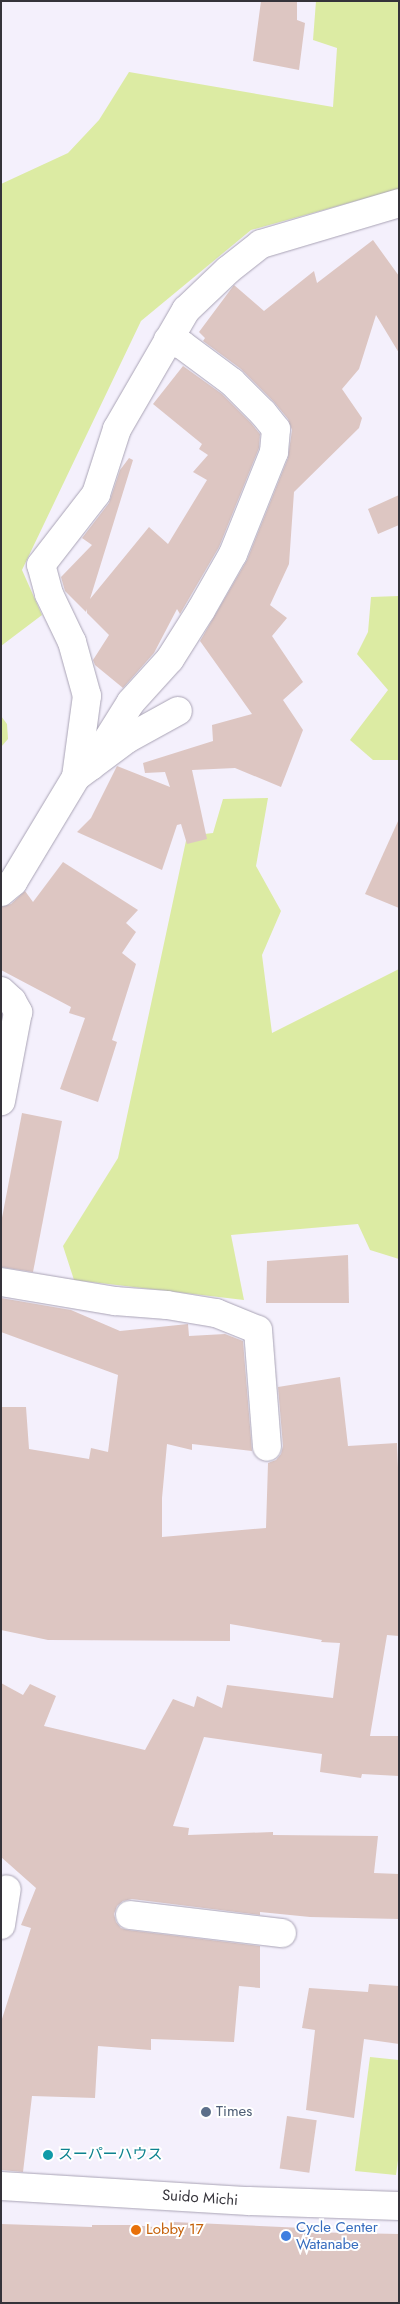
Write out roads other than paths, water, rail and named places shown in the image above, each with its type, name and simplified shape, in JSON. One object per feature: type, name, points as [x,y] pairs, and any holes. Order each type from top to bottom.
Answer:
[{"type":"street","points":[[84,772],[87,696],[72,642],[49,594],[41,565],[96,494],[117,429],[186,310],[228,270],[261,244],[399,203]]},
{"type":"street","points":[[1,892],[13,882],[131,702],[170,659],[233,554],[274,452],[276,429],[263,413],[232,382],[182,345],[168,340]]},
{"type":"street","points":[[84,772],[127,739],[178,711]]},
{"type":"street","points":[[1,991],[12,1001],[18,1012],[1,1100]]},
{"type":"street","points":[[1,1282],[115,1301],[167,1305],[216,1313],[258,1330],[267,1447]]},
{"type":"street","points":[[1,1925],[7,1889]]},
{"type":"street","points":[[130,1914],[282,1933]]},
{"type":"street","name":"Suido Michi","points":[[1,2186],[249,2201],[399,2206]]},
{"type":"place","name":"Times","points":[[206,2112]]},
{"type":"place","name":"スーパーハウス","points":[[48,2155]]},
{"type":"place","name":"Lobby 17","points":[[136,2230]]},
{"type":"place","name":"Cycle Center Watanabe","points":[[286,2236]]}]
